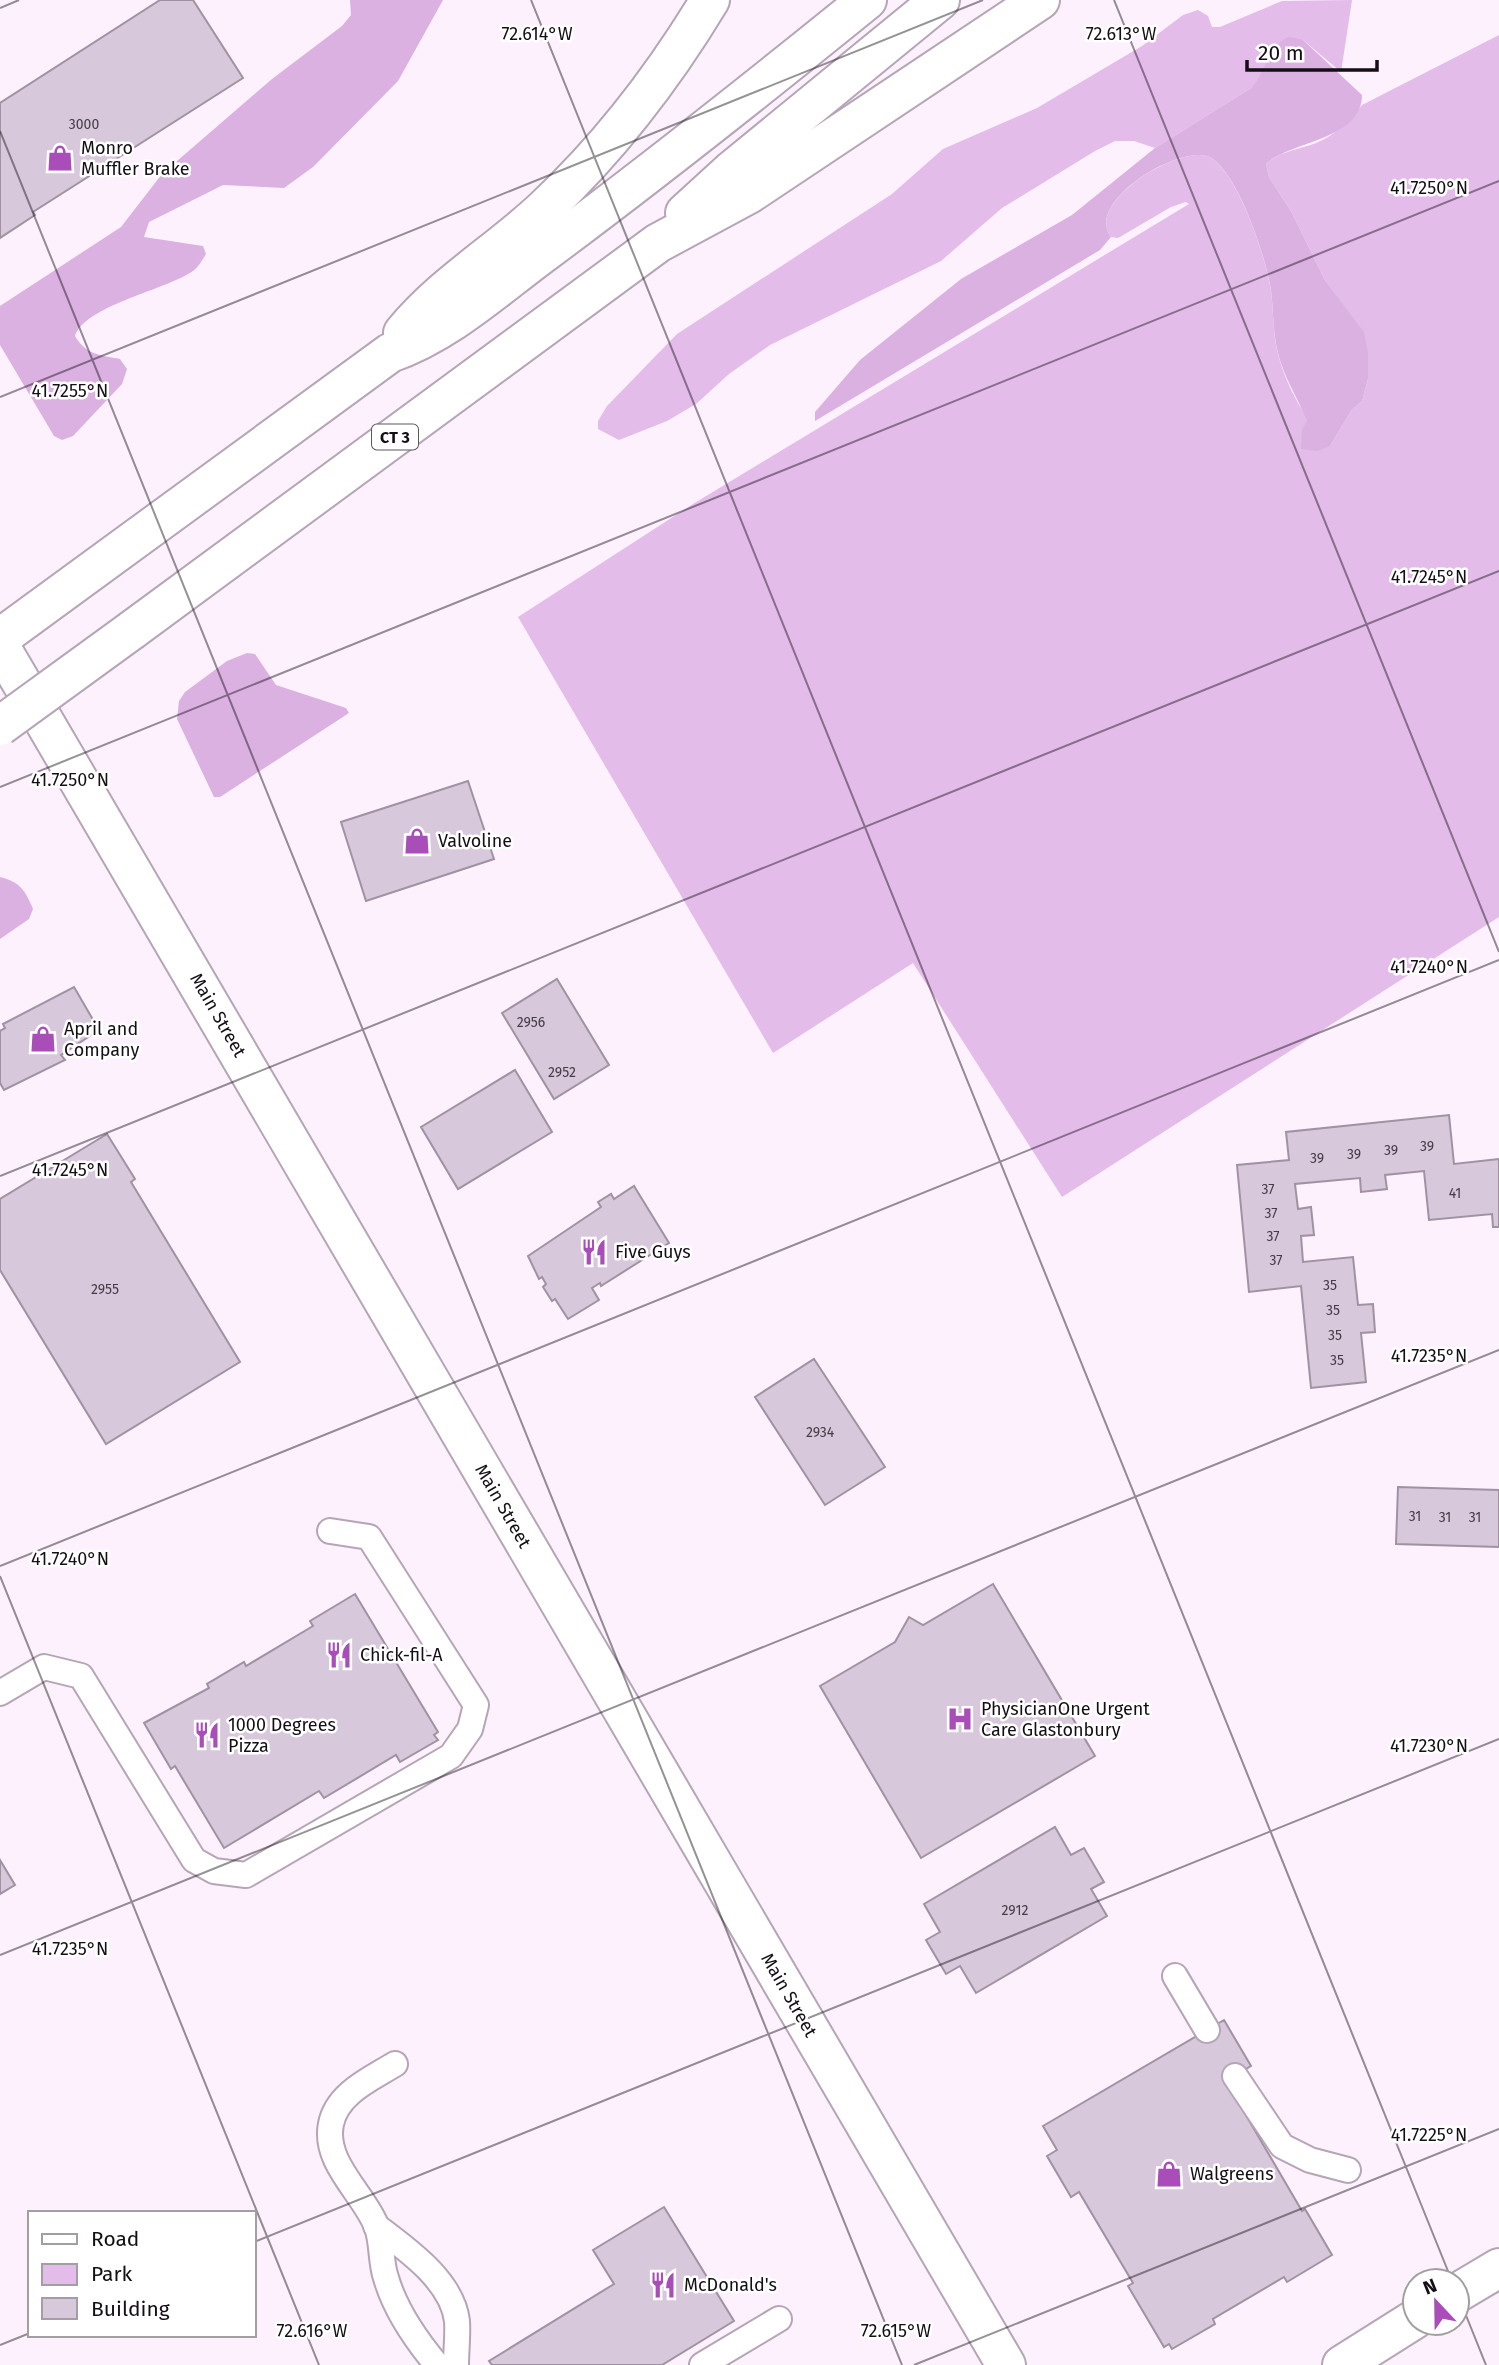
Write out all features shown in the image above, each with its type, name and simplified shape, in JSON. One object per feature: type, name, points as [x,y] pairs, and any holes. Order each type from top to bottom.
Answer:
[{"type":"main road","points":[[390,354],[397,340],[426,309],[545,208],[617,134],[671,63],[710,0]]},
{"type":"main road","points":[[0,638],[390,354],[442,328],[591,218],[867,0]]},
{"type":"main road","points":[[658,243],[689,209],[731,171],[940,0]]},
{"type":"main road","points":[[658,243],[749,194],[1040,0]]},
{"type":"main road","name":"CT 3","points":[[0,726],[658,243]]},
{"type":"main road","name":"Main Street","points":[[0,646],[1006,2365]]},
{"type":"main road","points":[[1471,2285],[1499,2268]]},
{"type":"main road","points":[[1342,2365],[1401,2328]]},
{"type":"lane","points":[[0,1693],[44,1667],[81,1676],[194,1860],[214,1871],[246,1875],[451,1756],[470,1729],[476,1705],[369,1537],[330,1531]]},
{"type":"lane","points":[[1175,1976],[1207,2030]]},
{"type":"lane","points":[[395,2064],[346,2096],[335,2109],[330,2126],[331,2143],[342,2169],[376,2225],[386,2278],[407,2323],[437,2365]]},
{"type":"lane","points":[[1234,2076],[1282,2146],[1310,2160],[1348,2170]]},
{"type":"lane","points":[[376,2225],[416,2256],[448,2294],[457,2319],[456,2365]]},
{"type":"lane","points":[[702,2365],[779,2319]]},
{"type":"green space","points":[[1352,0],[1341,72],[1302,39],[1283,42],[1272,54],[1251,88],[1155,148],[1134,141],[1115,141],[1095,151],[1002,208],[941,261],[770,345],[729,374],[696,404],[667,421],[619,440],[598,429],[598,421],[607,406],[677,334],[892,194],[943,149],[1037,108],[1142,46],[1183,15],[1198,10],[1208,16],[1212,27],[1220,27],[1282,1]]},
{"type":"green space","points":[[1499,35],[1499,917],[1062,1197],[913,963],[773,1053],[518,617],[693,504],[1189,204],[1186,202],[1171,207],[1118,238],[1111,237],[1106,222],[1112,207],[1124,191],[1162,165],[1183,158],[1200,155],[1213,159],[1223,169],[1241,199],[1267,270],[1276,345],[1282,367],[1298,403],[1330,446],[1351,411],[1362,401],[1368,379],[1364,333],[1325,280],[1292,213],[1269,177],[1266,164],[1283,153],[1323,140],[1342,127],[1362,105]]},
{"type":"shaded area","points":[[350,0],[443,0],[398,81],[313,167],[284,188],[223,185],[149,222],[144,237],[203,246],[206,254],[191,272],[108,308],[81,326],[75,336],[84,347],[94,353],[120,359],[127,369],[122,384],[73,436],[62,440],[54,436],[0,345],[0,306],[121,227],[162,174],[272,79],[342,26],[351,15]]},
{"type":"shaded area","points":[[1288,37],[1302,39],[1362,95],[1359,110],[1350,122],[1338,131],[1277,156],[1266,164],[1269,177],[1292,213],[1325,280],[1364,332],[1368,353],[1368,379],[1362,401],[1351,411],[1330,446],[1317,451],[1301,449],[1302,430],[1307,421],[1278,353],[1270,284],[1256,235],[1241,199],[1223,169],[1213,159],[1200,155],[1162,165],[1124,191],[1111,207],[1106,222],[1111,237],[1100,250],[815,421],[815,412],[860,360],[961,279],[1072,215],[1155,148],[1251,88],[1276,46]]},
{"type":"shaded area","points":[[247,653],[255,654],[276,685],[346,708],[349,713],[220,797],[214,797],[177,719],[179,701],[185,692],[227,661]]},
{"type":"shaded area","points":[[0,877],[21,888],[33,909],[29,919],[0,939]]},
{"type":"building","name":"Monro Muffler Brake","points":[[160,0],[193,0],[243,78],[33,212],[35,215],[0,238],[0,103]]},
{"type":"building","name":"Valvoline","points":[[468,781],[494,859],[366,901],[341,822]]},
{"type":"building","points":[[557,979],[609,1065],[554,1099],[502,1013]]},
{"type":"building","name":"April and Company","points":[[74,987],[99,1030],[61,1055],[65,1060],[4,1090],[0,1083],[0,1031],[5,1028],[3,1024]]},
{"type":"building","points":[[515,1070],[552,1132],[458,1189],[421,1127]]},
{"type":"building","points":[[1449,1115],[1454,1164],[1499,1159],[1499,1227],[1493,1227],[1492,1214],[1429,1220],[1424,1171],[1385,1175],[1387,1189],[1361,1192],[1360,1178],[1295,1184],[1298,1209],[1311,1207],[1314,1235],[1301,1236],[1303,1262],[1353,1257],[1358,1305],[1373,1304],[1375,1332],[1361,1333],[1366,1382],[1311,1388],[1301,1286],[1249,1292],[1237,1165],[1289,1160],[1286,1132]]},
{"type":"building","points":[[107,1134],[135,1179],[131,1182],[240,1362],[106,1444],[0,1270],[0,1199]]},
{"type":"building","name":"Five Guys","points":[[634,1186],[669,1243],[601,1286],[600,1283],[592,1288],[599,1300],[568,1319],[543,1287],[546,1284],[542,1277],[539,1279],[528,1256],[601,1207],[598,1202],[611,1194],[614,1199]]},
{"type":"building","points":[[814,1359],[885,1467],[825,1505],[755,1397]]},
{"type":"building","points":[[1398,1487],[1499,1490],[1499,1547],[1396,1544]]},
{"type":"building","points":[[993,1584],[1095,1756],[921,1858],[820,1686],[895,1642],[909,1617],[923,1625]]},
{"type":"building","points":[[355,1594],[438,1732],[434,1735],[438,1740],[400,1762],[396,1755],[324,1798],[319,1791],[224,1848],[175,1766],[171,1769],[144,1723],[209,1688],[207,1684],[244,1662],[246,1666],[313,1626],[310,1621]]},
{"type":"building","points":[[1055,1827],[1071,1855],[1084,1848],[1104,1882],[1091,1889],[1107,1916],[976,1993],[960,1966],[946,1974],[926,1940],[940,1932],[924,1904]]},
{"type":"building","points":[[0,1860],[15,1885],[0,1894]]},
{"type":"building","name":"Walgreens","points":[[1224,2020],[1251,2066],[1226,2081],[1302,2211],[1305,2209],[1332,2255],[1287,2282],[1284,2277],[1213,2319],[1215,2324],[1172,2349],[1169,2344],[1164,2347],[1128,2286],[1133,2283],[1079,2192],[1071,2197],[1047,2156],[1057,2150],[1043,2126]]},
{"type":"building","name":"McDonald's","points":[[664,2207],[734,2321],[662,2365],[492,2365],[489,2361],[614,2284],[593,2250]]},
{"type":"place","name":"Monro Muffler Brake","points":[[60,158]]},
{"type":"place","name":"Valvoline","points":[[417,841]]},
{"type":"place","name":"April and Company","points":[[43,1039]]},
{"type":"place","name":"Five Guys","points":[[594,1252]]},
{"type":"place","name":"Chick-fil-A","points":[[339,1655]]},
{"type":"place","name":"PhysicianOne Urgent Care Glastonbury","points":[[960,1719]]},
{"type":"place","name":"1000 Degrees Pizza","points":[[207,1735]]},
{"type":"place","name":"Walgreens","points":[[1169,2174]]},
{"type":"place","name":"McDonald's","points":[[663,2285]]}]
